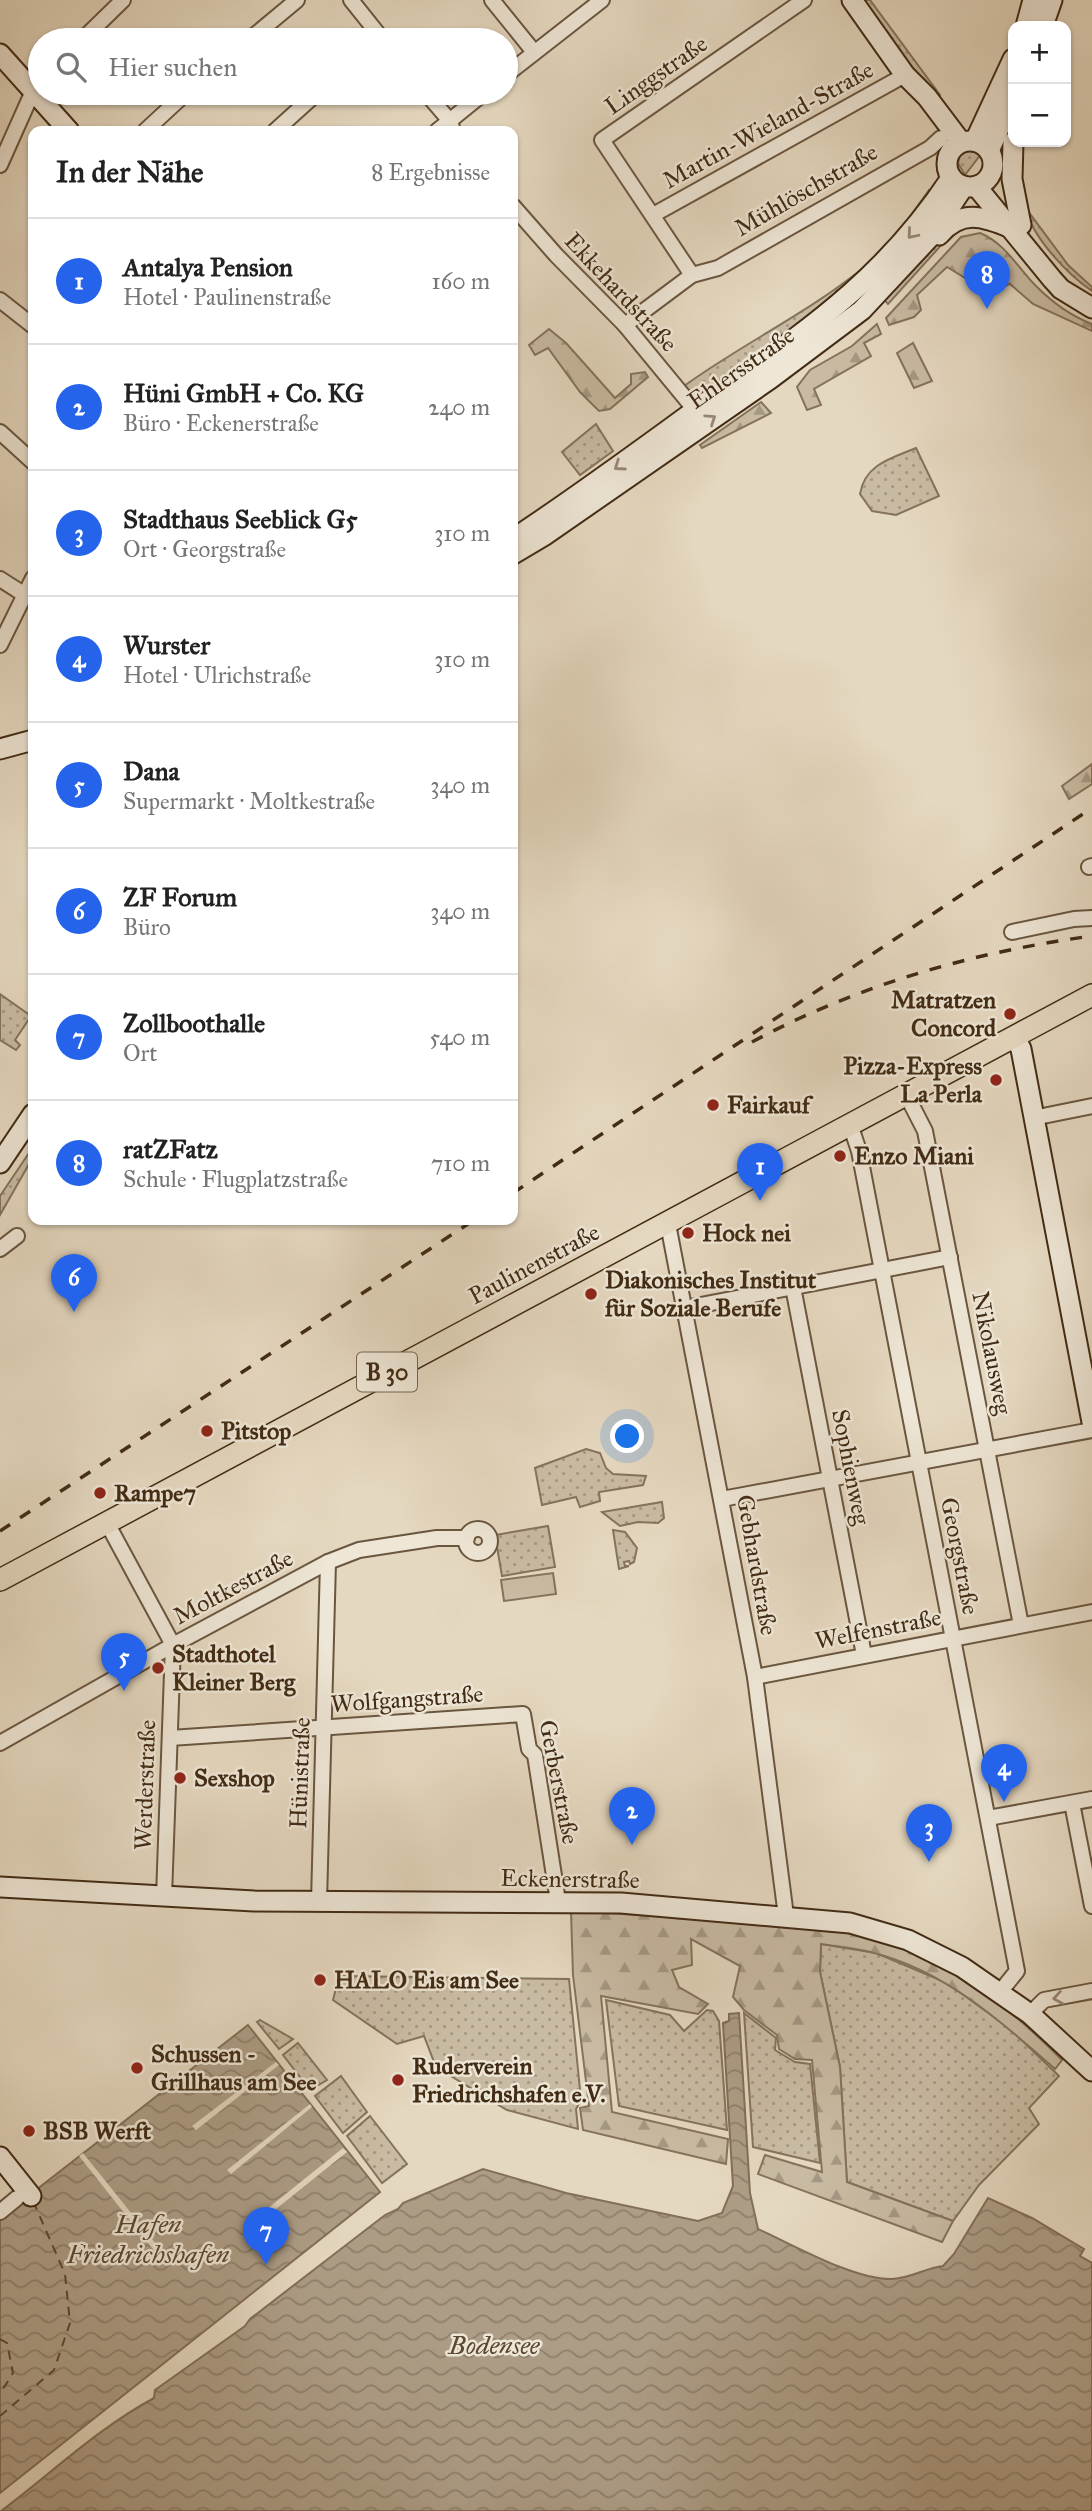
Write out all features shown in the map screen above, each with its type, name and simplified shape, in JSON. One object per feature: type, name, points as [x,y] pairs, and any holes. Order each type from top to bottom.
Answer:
[{"type":"main road","name":"Paulinenstraße","points":[[0,1580],[1092,995]]},
{"type":"street","points":[[94,28],[123,0]]},
{"type":"street","points":[[263,28],[297,0]]},
{"type":"street","points":[[351,0],[371,28]]},
{"type":"street","points":[[492,0],[515,28]]},
{"type":"street","points":[[518,65],[602,0]]},
{"type":"street","name":"Linggstraße","points":[[653,215],[602,140],[804,0]]},
{"type":"street","points":[[852,0],[910,81],[928,97],[963,145],[993,166],[969,182]]},
{"type":"street","points":[[1027,21],[1033,0]]},
{"type":"street","points":[[1046,21],[1052,0]]},
{"type":"street","points":[[518,32],[534,52]]},
{"type":"street","points":[[0,54],[28,79]]},
{"type":"street","points":[[963,145],[1008,68]]},
{"type":"street","name":"Martin-Wieland-Straße","points":[[653,215],[910,81]]},
{"type":"street","points":[[1008,102],[947,162],[1016,226],[1069,281],[1092,295]]},
{"type":"street","points":[[0,165],[28,105]]},
{"type":"street","points":[[50,105],[65,126]]},
{"type":"street","points":[[150,126],[173,105]]},
{"type":"street","points":[[281,126],[304,105]]},
{"type":"street","points":[[435,105],[452,126],[473,105]]},
{"type":"street","name":"Mühlöschstraße","points":[[625,325],[692,275],[718,268],[930,148],[963,145]]},
{"type":"street","points":[[1013,147],[1016,226],[1061,289],[1092,308]]},
{"type":"street","name":"Ehlersstraße","points":[[518,551],[770,379],[868,304],[931,236],[969,182]]},
{"type":"street","name":"Ehlersstraße","points":[[518,535],[817,324],[854,293],[917,228],[969,182]]},
{"type":"street","name":"Ekkehardstraße","points":[[518,212],[556,255],[625,325],[695,410]]},
{"type":"street","points":[[653,215],[692,275]]},
{"type":"street","points":[[868,304],[894,285],[955,219],[969,215],[1016,226]]},
{"type":"street","points":[[0,300],[28,322]]},
{"type":"street","points":[[0,432],[28,458]]},
{"type":"street","points":[[0,579],[24,594]]},
{"type":"street","points":[[0,645],[28,587]]},
{"type":"street","points":[[0,749],[28,741]]},
{"type":"street","points":[[1012,932],[1074,919],[1092,918]]},
{"type":"street","points":[[1015,1037],[1021,1049],[1092,1422]]},
{"type":"street","name":"Nikolausweg","points":[[906,1094],[925,1131],[1021,1625]]},
{"type":"street","points":[[1032,1118],[1092,1106]]},
{"type":"street","points":[[0,1163],[28,1121]]},
{"type":"street","name":"Georgstraße","points":[[850,1124],[859,1151],[1017,1970],[1000,1992]]},
{"type":"street","name":"Gebhardstraße","points":[[668,1224],[755,1677],[786,1916]]},
{"type":"street","points":[[0,1249],[17,1236]]},
{"type":"street","points":[[685,1308],[950,1257]]},
{"type":"street","name":"Sophienweg","points":[[793,1287],[864,1655]]},
{"type":"street","points":[[722,1499],[1092,1430]]},
{"type":"street","points":[[107,1523],[173,1645]]},
{"type":"street","name":"Moltkestraße","points":[[0,1743],[173,1645],[328,1562],[359,1550],[437,1538],[467,1538]]},
{"type":"street","name":"Hünistraße","points":[[318,1902],[328,1562]]},
{"type":"street","name":"Welfenstraße","points":[[755,1677],[1092,1612]]},
{"type":"street","name":"Werderstraße","points":[[164,1897],[173,1645]]},
{"type":"street","name":"Wolfgangstraße","points":[[170,1738],[523,1714]]},
{"type":"street","name":"Gerberstraße","points":[[523,1714],[529,1749],[535,1755],[558,1901]]},
{"type":"street","points":[[988,1818],[1092,1799]]},
{"type":"street","points":[[1072,1803],[1092,1906]]},
{"type":"street","name":"Eckenerstraße","points":[[0,1887],[164,1897],[318,1902],[558,1901],[786,1916],[850,1923],[908,1940],[941,1955],[1030,2014],[1092,2071]]},
{"type":"street","points":[[1030,2014],[1044,2000],[1092,1991]]},
{"type":"street","points":[[0,2157],[24,2197],[0,2213]]},
{"type":"green space","points":[[862,0],[870,0],[940,95],[939,99],[914,70]]},
{"type":"green space","points":[[967,150],[981,154],[965,175],[958,163],[960,155]]},
{"type":"green space","points":[[929,190],[934,194],[840,297],[703,393],[691,392],[684,386],[820,300],[873,260],[907,221]]},
{"type":"green space","points":[[1025,207],[1068,265],[1092,287],[1092,291],[1052,254],[1035,230]]},
{"type":"green space","points":[[954,231],[888,304],[884,299],[932,247]]},
{"type":"green space","points":[[980,233],[1004,249],[1049,298],[1069,313],[1092,324],[1092,331],[1033,304],[1010,284],[988,292],[947,267],[917,295],[921,310],[914,317],[889,325],[886,318],[961,237]]},
{"type":"green space","points":[[877,324],[881,334],[864,343],[871,356],[814,389],[821,405],[807,410],[797,387],[810,370],[852,346]]},
{"type":"green space","points":[[549,329],[566,343],[615,398],[631,384],[631,374],[645,372],[648,377],[610,409],[599,411],[580,392],[548,348],[535,355],[529,345]]},
{"type":"green space","points":[[913,343],[932,381],[914,388],[897,353]]},
{"type":"green space","points":[[761,402],[771,413],[702,448],[700,445]]},
{"type":"green space","points":[[596,424],[613,451],[580,475],[562,452]]},
{"type":"green space","points":[[916,448],[939,496],[896,515],[872,511],[860,494],[867,476],[889,459]]},
{"type":"green space","points":[[1092,764],[1092,784],[1069,799],[1062,786]]},
{"type":"green space","points":[[0,994],[28,1014],[28,1020],[15,1040],[20,1045],[16,1050],[0,1040]]},
{"type":"green space","points":[[28,1154],[28,1166],[0,1215],[0,1196]]},
{"type":"green space","points":[[586,1449],[600,1453],[606,1468],[613,1474],[646,1476],[643,1485],[599,1492],[600,1501],[580,1507],[576,1497],[542,1505],[535,1468]]},
{"type":"green space","points":[[662,1502],[664,1518],[658,1523],[638,1522],[620,1526],[602,1512]]},
{"type":"green space","points":[[548,1526],[555,1567],[502,1576],[495,1535]]},
{"type":"green space","points":[[613,1530],[625,1532],[637,1548],[634,1562],[624,1562],[625,1566],[629,1566],[619,1569]]},
{"type":"green space","points":[[553,1573],[556,1594],[504,1601],[501,1580]]},
{"type":"green space","points":[[571,1911],[820,1930],[882,1941],[933,1962],[979,1989],[1001,2005],[1062,2060],[1055,2069],[993,2016],[925,1972],[874,1953],[821,1944],[820,1972],[840,2067],[847,2182],[953,2221],[942,2242],[758,2174],[765,2155],[822,2172],[812,2060],[795,2059],[779,2049],[777,2035],[744,2010],[733,1997],[740,1966],[691,1939],[692,1965],[672,1970],[679,1987],[708,2004],[698,2014],[601,1996],[612,2112],[728,2139],[726,2164],[583,2130],[580,2108],[589,2106],[573,1975]]},
{"type":"green space","points":[[821,1944],[876,1953],[947,1983],[1009,2028],[1059,2076],[1029,2108],[1039,2124],[979,2185],[953,2221],[847,2182],[840,2067],[820,1972]]},
{"type":"green space","points":[[339,1976],[569,1979],[581,2100],[576,2109],[578,2129],[507,2110],[436,2067],[424,2036],[397,2044],[333,2000]]},
{"type":"green space","points":[[606,2000],[670,2015],[684,2031],[707,2010],[713,2011],[719,2021],[727,2130],[619,2106]]},
{"type":"green space","points":[[744,2013],[776,2038],[775,2050],[795,2062],[810,2064],[820,2163],[753,2147]]},
{"type":"green space","points":[[260,2020],[293,2039],[279,2049],[257,2022]]},
{"type":"green space","points":[[298,2043],[327,2080],[310,2090],[283,2055]]},
{"type":"green space","points":[[341,2076],[367,2112],[343,2133],[315,2096]]},
{"type":"green space","points":[[370,2116],[407,2164],[382,2183],[347,2136]]},
{"type":"water","name":"Bodensee","points":[[739,2013],[750,2193],[758,2229],[841,2267],[876,2278],[898,2279],[943,2266],[954,2254],[988,2198],[1032,2218],[1084,2249],[1080,2256],[1092,2263],[1092,2511],[1,2511],[95,2437],[154,2398],[155,2390],[245,2326],[250,2319],[385,2215],[398,2209],[403,2203],[483,2169],[566,2193],[698,2221],[722,2213],[733,2186],[723,2023],[729,2021],[729,2014]]},
{"type":"water","name":"Hafen Friedrichshafen","points":[[248,2025],[380,2192],[0,2493],[0,2218]]},
{"type":"pier","points":[[276,2062],[279,2065],[196,2130],[192,2126]]},
{"type":"pier","points":[[310,2104],[312,2107],[231,2174],[227,2170]]},
{"type":"pier","points":[[343,2148],[347,2152],[266,2217],[262,2213]]},
{"type":"pier","points":[[83,2153],[168,2259],[163,2262],[79,2156]]},
{"type":"ferry route","points":[[0,2416],[54,2370],[70,2323],[65,2274],[34,2203]]},
{"type":"ferry route","points":[[0,2339],[7,2343],[13,2373],[0,2394]]},
{"type":"railway","points":[[518,1190],[1092,808]]},
{"type":"railway","points":[[752,1042],[833,1004],[917,974],[1004,951],[1092,936]]},
{"type":"railway","points":[[0,1531],[466,1225]]},
{"type":"place","name":"ratZFatz","points":[[987,309]]},
{"type":"place","name":"Matratzen Concord","points":[[1010,1014]]},
{"type":"place","name":"Pizza-Express La Perla","points":[[996,1080]]},
{"type":"place","name":"Fairkauf","points":[[713,1105]]},
{"type":"place","name":"Enzo Miani","points":[[840,1156]]},
{"type":"place","name":"Antalya Pension","points":[[760,1201]]},
{"type":"place","name":"Hock nei","points":[[688,1233]]},
{"type":"place","name":"Diakonisches Institut für Soziale Berufe","points":[[591,1294]]},
{"type":"place","name":"ZF Forum","points":[[74,1312]]},
{"type":"place","name":"Pitstop","points":[[207,1431]]},
{"type":"place","name":"Rampe7","points":[[100,1493]]},
{"type":"place","name":"Stadthotel Kleiner Berg","points":[[158,1668]]},
{"type":"place","name":"Dana","points":[[124,1691]]},
{"type":"place","name":"Sexshop","points":[[180,1778]]},
{"type":"place","name":"Wurster","points":[[1004,1802]]},
{"type":"place","name":"Hüni GmbH + Co. KG","points":[[632,1845]]},
{"type":"place","name":"Stadthaus Seeblick G5","points":[[929,1862]]},
{"type":"place","name":"HALO Eis am See","points":[[320,1980]]},
{"type":"place","name":"Schussen - Grillhaus am See","points":[[137,2068]]},
{"type":"place","name":"Ruderverein Friedrichshafen e.V.","points":[[398,2080]]},
{"type":"place","name":"BSB Werft","points":[[29,2131]]},
{"type":"place","name":"Zollboothalle","points":[[266,2265]]}]
